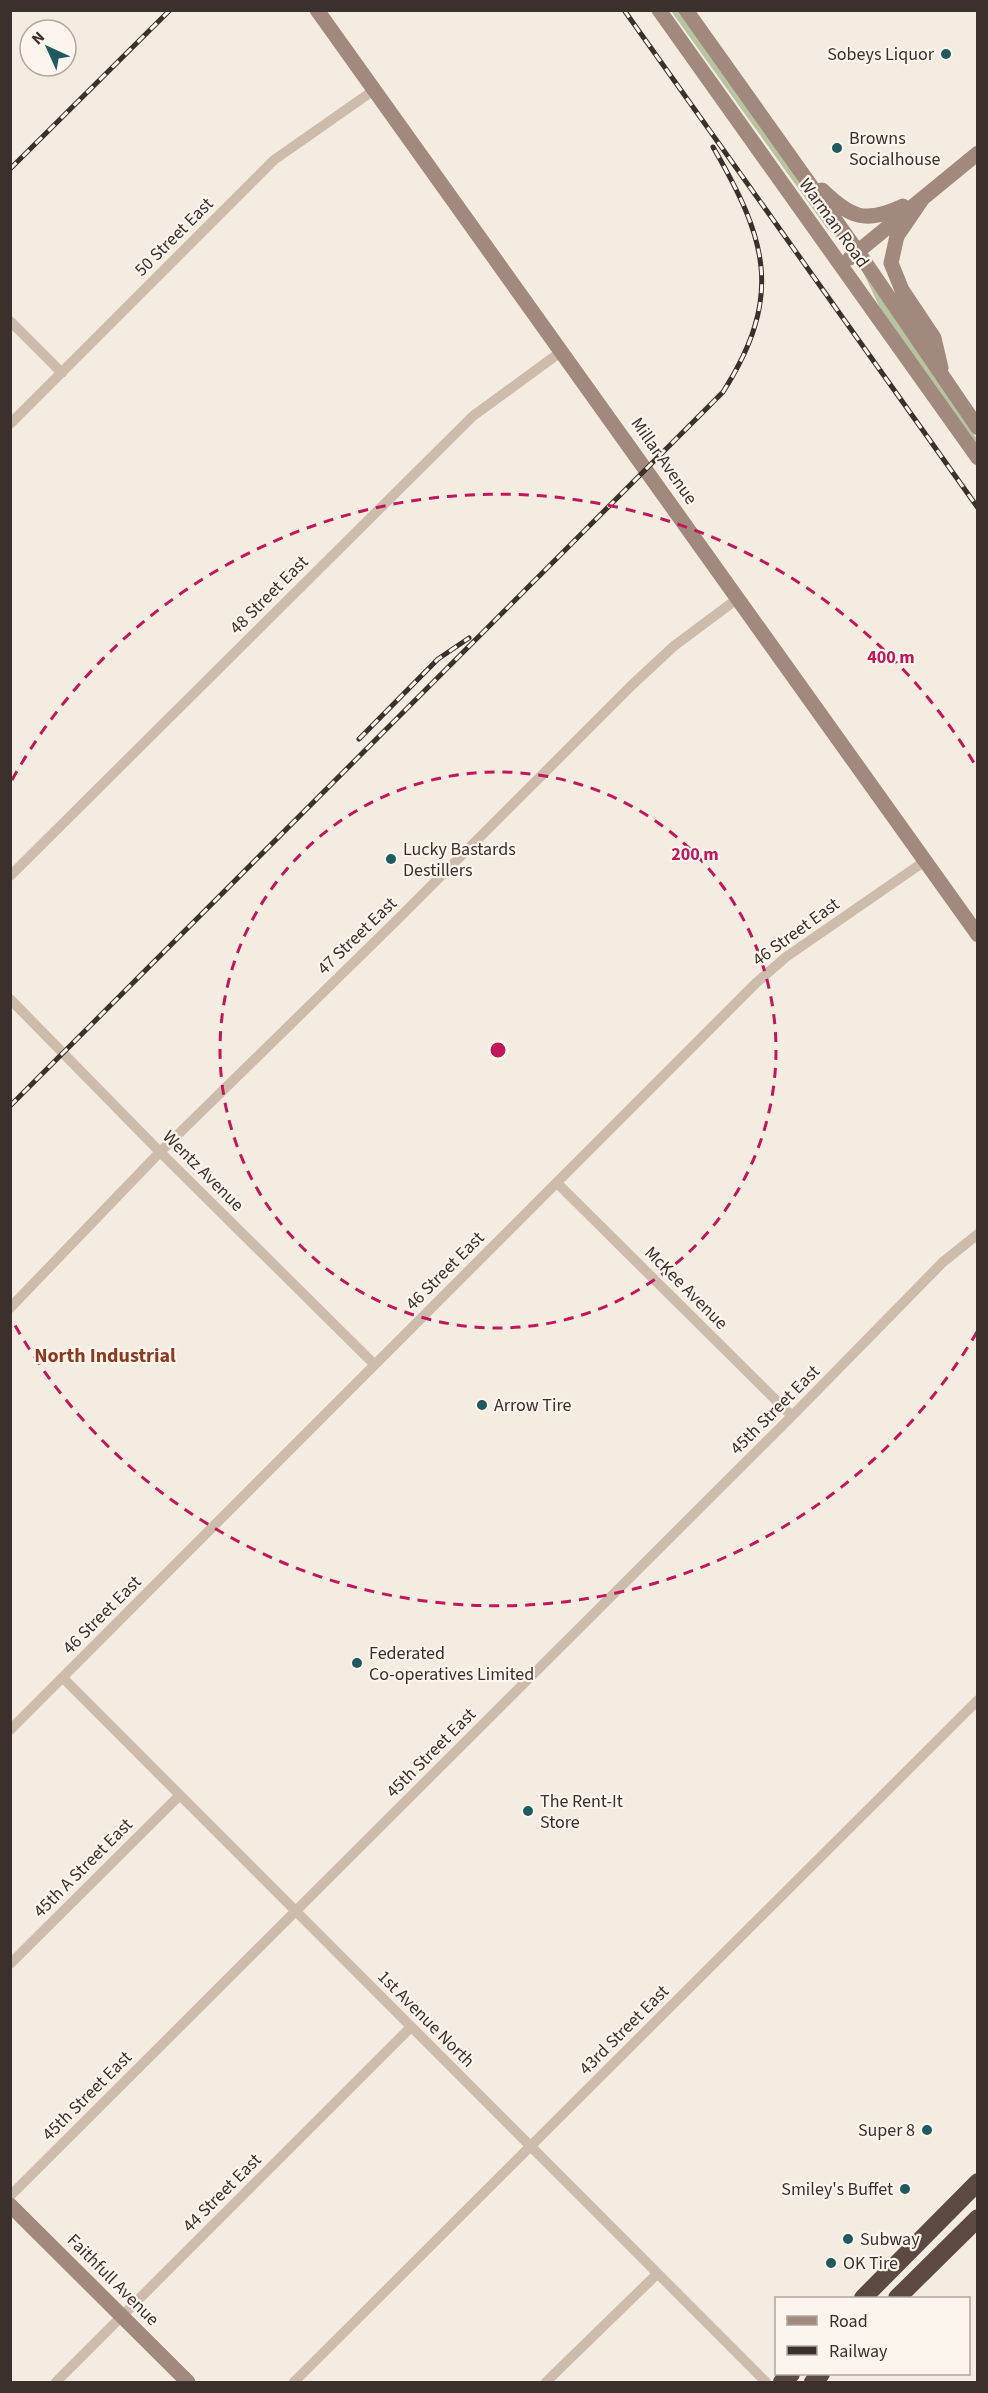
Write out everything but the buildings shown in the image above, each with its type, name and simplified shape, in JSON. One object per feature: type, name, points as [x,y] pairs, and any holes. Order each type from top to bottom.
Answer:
[{"type":"highway","points":[[864,2297],[978,2182]]},
{"type":"highway","points":[[898,2297],[978,2218]]},
{"type":"street","name":"Millar Avenue","points":[[317,10],[978,935]]},
{"type":"street","name":"Warman Road","points":[[659,10],[977,456]]},
{"type":"street","name":"Warman Road","points":[[686,10],[858,252],[978,429]]},
{"type":"street","name":"50 Street East","points":[[10,424],[274,160],[374,90]]},
{"type":"street","points":[[841,266],[978,153]]},
{"type":"street","points":[[799,169],[838,205],[860,217],[883,216],[923,198]]},
{"type":"street","points":[[923,198],[897,236],[891,263],[902,290],[934,338],[943,377]]},
{"type":"street","points":[[10,321],[62,373]]},
{"type":"street","name":"48 Street East","points":[[10,876],[473,416],[562,351]]},
{"type":"street","name":"47 Street East","points":[[10,1308],[160,1152],[640,677],[674,646],[738,599]]},
{"type":"street","name":"46 Street East","points":[[10,1730],[771,970],[925,861]]},
{"type":"street","name":"Wentz Avenue","points":[[10,999],[160,1152],[374,1364]]},
{"type":"street","name":"McKee Avenue","points":[[557,1183],[792,1416]]},
{"type":"street","name":"45th Street East","points":[[10,2196],[792,1416],[943,1262],[978,1234]]},
{"type":"street","name":"1st Avenue North","points":[[63,1678],[766,2382]]},
{"type":"street","name":"43rd Street East","points":[[294,2382],[978,1701]]},
{"type":"street","name":"45th A Street East","points":[[10,1964],[179,1796]]},
{"type":"street","name":"44 Street East","points":[[56,2382],[411,2027]]},
{"type":"street","name":"Faithfull Avenue","points":[[10,2205],[188,2382]]},
{"type":"street","points":[[546,2382],[657,2274]]},
{"type":"green space","points":[[671,11],[679,11],[840,236],[838,239],[826,227]]},
{"type":"green space","points":[[863,272],[977,439],[977,446],[881,310]]},
{"type":"railway","points":[[10,169],[170,10]]},
{"type":"railway","points":[[624,10],[978,508]]},
{"type":"railway","points":[[10,1106],[723,392],[742,358],[755,326],[761,297],[761,268],[756,240],[746,211],[713,147]]},
{"type":"railway","points":[[359,739],[438,659],[469,638]]},
{"type":"place","name":"Sobeys Liquor","points":[[946,54]]},
{"type":"place","name":"Browns Socialhouse","points":[[837,148]]},
{"type":"place","name":"Lucky Bastards Destillers","points":[[391,859]]},
{"type":"place","name":"Arrow Tire","points":[[482,1405]]},
{"type":"place","name":"Federated Co-operatives Limited","points":[[357,1663]]},
{"type":"place","name":"The Rent-It Store","points":[[528,1811]]},
{"type":"place","name":"Super 8","points":[[927,2130]]},
{"type":"place","name":"Smiley's Buffet","points":[[905,2189]]},
{"type":"place","name":"Subway","points":[[848,2239]]},
{"type":"place","name":"OK Tire","points":[[831,2263]]},
{"type":"district","name":"North Industrial","points":[[105,1356]]}]
